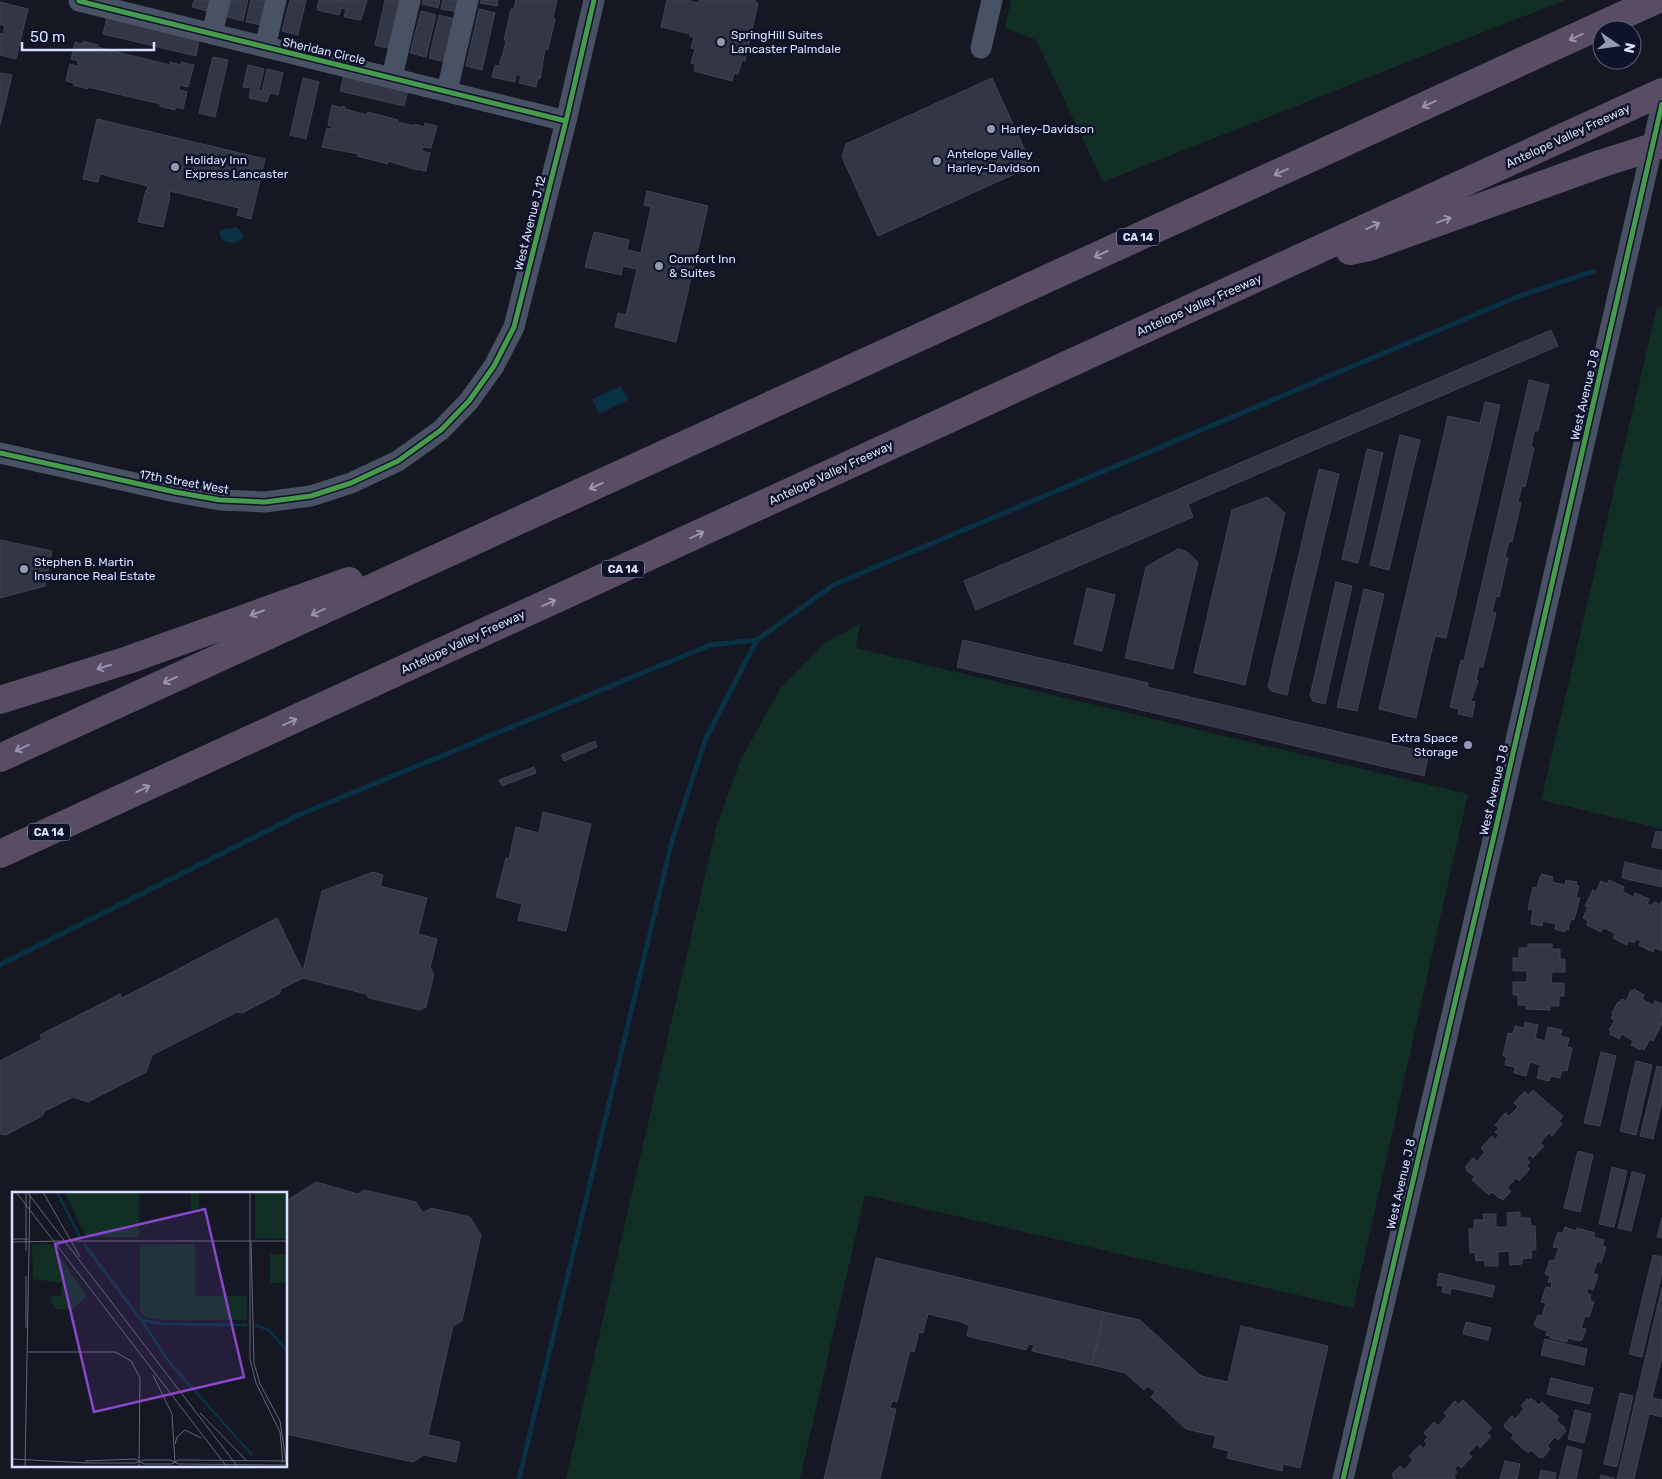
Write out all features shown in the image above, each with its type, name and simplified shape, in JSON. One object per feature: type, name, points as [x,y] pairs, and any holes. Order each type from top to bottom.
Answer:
[{"type":"highway","name":"CA 14","points":[[0,758],[1646,5]]},
{"type":"highway","name":"Antelope Valley Freeway","points":[[0,854],[1662,92]]},
{"type":"highway","points":[[1296,261],[1369,247],[1600,164],[1662,144]]},
{"type":"highway","points":[[0,700],[128,660],[369,573],[489,534]]},
{"type":"street","name":"Sheridan Circle","points":[[80,0],[79,2],[566,121]]},
{"type":"street","points":[[212,34],[220,0]]},
{"type":"street","points":[[265,47],[276,0]]},
{"type":"street","points":[[392,77],[410,0]]},
{"type":"street","points":[[447,91],[468,0]]},
{"type":"street","name":"West Avenue J 12","points":[[441,430],[469,401],[494,366],[514,328],[594,0]]},
{"type":"street","points":[[981,48],[992,0]]},
{"type":"street","name":"West Avenue J 8","points":[[1343,1479],[1497,823],[1662,104]]},
{"type":"street","name":"17th Street West","points":[[0,453],[175,492],[220,500],[265,502],[310,496],[352,483],[398,461],[441,430]]},
{"type":"green space","points":[[1011,0],[1565,0],[1103,182],[1036,40],[1005,28]]},
{"type":"green space","points":[[1662,306],[1662,829],[1541,800],[1657,307]]},
{"type":"green space","points":[[860,624],[856,648],[1468,794],[1353,1308],[865,1195],[800,1479],[566,1479],[716,828],[740,761],[780,689],[826,642]]},
{"type":"water","points":[[237,227],[244,236],[236,243],[229,242],[220,237],[220,231]]},
{"type":"water","points":[[621,386],[628,400],[599,414],[592,399]]},
{"type":"building","points":[[194,0],[210,0],[207,11],[192,7]]},
{"type":"building","points":[[231,0],[248,0],[243,21],[227,17]]},
{"type":"building","points":[[251,0],[268,0],[262,25],[246,22]]},
{"type":"building","points":[[290,0],[306,0],[298,35],[282,31]]},
{"type":"building","points":[[319,0],[367,0],[361,20],[344,17],[346,9],[341,8],[339,15],[317,10]]},
{"type":"building","points":[[385,0],[402,0],[391,49],[375,45]]},
{"type":"building","points":[[423,0],[440,0],[438,8],[422,4]]},
{"type":"building","points":[[443,0],[460,0],[457,12],[441,9]]},
{"type":"building","points":[[481,0],[498,0],[497,6],[480,3]]},
{"type":"building","points":[[516,0],[557,0],[548,50],[545,49],[540,79],[538,78],[536,87],[519,83],[521,76],[516,74],[515,82],[492,77],[495,65],[499,66],[502,57],[511,9],[514,9]]},
{"type":"building","name":"SpringHill Suites Lancaster Palmdale","points":[[667,0],[687,0],[698,3],[699,0],[756,0],[755,3],[758,3],[745,61],[742,60],[738,74],[734,73],[732,81],[694,71],[695,64],[691,63],[695,49],[691,48],[694,37],[690,36],[690,34],[661,27]]},
{"type":"building","points":[[0,2],[28,9],[16,59],[0,55],[0,33],[3,34],[5,26],[0,24]]},
{"type":"building","points":[[479,9],[495,13],[482,70],[466,66]]},
{"type":"building","points":[[421,11],[436,15],[426,57],[410,53]]},
{"type":"building","points":[[439,15],[455,19],[445,62],[429,58]]},
{"type":"building","points":[[107,18],[199,40],[196,56],[103,34]]},
{"type":"building","points":[[83,41],[98,45],[97,47],[170,65],[170,62],[181,65],[181,62],[194,65],[188,87],[180,85],[179,90],[187,92],[183,109],[175,107],[175,110],[160,106],[160,104],[88,87],[88,89],[66,81],[70,64],[77,66],[78,61],[71,59],[75,42],[83,44]]},
{"type":"building","points":[[213,57],[228,60],[215,117],[199,113]]},
{"type":"building","points":[[248,65],[264,69],[259,90],[262,91],[267,69],[283,73],[278,95],[270,93],[267,102],[249,98],[251,88],[243,87]]},
{"type":"building","points":[[0,73],[12,75],[0,125]]},
{"type":"building","points":[[344,75],[408,90],[404,106],[340,91]]},
{"type":"building","points":[[303,78],[319,82],[306,139],[290,135]]},
{"type":"building","name":"Antelope Valley Harley-Davidson","points":[[992,78],[1032,166],[878,236],[842,157],[846,144]]},
{"type":"building","points":[[332,105],[342,108],[342,106],[345,109],[367,115],[368,112],[415,126],[415,124],[424,127],[425,123],[437,126],[431,148],[423,147],[422,151],[430,153],[426,171],[388,161],[388,164],[357,156],[358,154],[322,147],[327,128],[332,129],[332,126],[328,125]]},
{"type":"building","name":"Holiday Inn Express Lancaster","points":[[97,119],[265,159],[251,219],[237,215],[239,208],[170,191],[163,227],[138,222],[148,186],[100,174],[98,182],[83,179]]},
{"type":"building","name":"Comfort Inn & Suites","points":[[647,191],[708,206],[676,342],[615,327],[618,313],[626,315],[637,269],[623,266],[621,275],[585,267],[594,232],[629,240],[627,250],[641,253],[651,207],[644,205]]},
{"type":"building","points":[[1551,330],[1558,346],[1188,504],[1193,517],[976,610],[964,581]]},
{"type":"building","points":[[1529,380],[1549,385],[1538,431],[1534,431],[1531,447],[1534,448],[1525,487],[1522,486],[1518,502],[1521,503],[1512,542],[1509,541],[1505,557],[1508,558],[1499,597],[1496,596],[1492,612],[1496,613],[1483,667],[1479,667],[1476,680],[1478,681],[1471,701],[1475,702],[1472,717],[1458,714],[1459,709],[1450,707],[1461,660],[1464,661]]},
{"type":"building","points":[[1485,402],[1500,405],[1446,638],[1435,636],[1416,718],[1379,709],[1448,416],[1480,423]]},
{"type":"building","points":[[1400,435],[1420,440],[1389,570],[1370,565]]},
{"type":"building","points":[[1367,449],[1383,453],[1358,563],[1342,559]]},
{"type":"building","points":[[1319,469],[1339,474],[1287,695],[1271,691],[1268,686]]},
{"type":"building","points":[[1267,497],[1285,513],[1245,685],[1194,673],[1232,510]]},
{"type":"building","name":"Stephen B. Martin Insurance Real Estate","points":[[0,540],[52,551],[45,586],[0,598]]},
{"type":"building","points":[[1178,549],[1186,551],[1198,562],[1173,669],[1125,658],[1146,567]]},
{"type":"building","points":[[1336,582],[1352,586],[1325,704],[1313,701],[1310,696]]},
{"type":"building","points":[[1087,588],[1115,595],[1102,651],[1074,644]]},
{"type":"building","points":[[1364,589],[1384,594],[1357,711],[1337,707]]},
{"type":"building","points":[[963,640],[1148,683],[1147,687],[1429,753],[1424,776],[957,667]]},
{"type":"building","points":[[595,741],[597,747],[564,761],[561,755]]},
{"type":"building","points":[[534,767],[536,773],[502,786],[499,780]]},
{"type":"building","points":[[543,812],[591,824],[566,931],[518,920],[522,904],[496,897],[506,858],[509,859],[516,827],[539,833]]},
{"type":"building","points":[[1656,831],[1662,832],[1662,849],[1652,847]]},
{"type":"building","points":[[1625,862],[1662,871],[1662,887],[1622,878]]},
{"type":"building","points":[[373,872],[383,875],[380,886],[427,898],[418,934],[437,939],[430,968],[434,974],[426,1007],[420,1010],[369,998],[366,994],[303,978],[281,989],[279,994],[242,1013],[237,1012],[152,1055],[146,1072],[88,1102],[73,1097],[45,1111],[42,1116],[6,1135],[0,1134],[0,1061],[42,1039],[40,1035],[120,994],[122,998],[277,918],[303,971],[322,891]]},
{"type":"building","points":[[1542,874],[1553,877],[1552,882],[1565,885],[1566,880],[1577,882],[1576,885],[1579,886],[1576,897],[1580,898],[1574,920],[1571,919],[1568,930],[1566,929],[1565,932],[1555,929],[1556,924],[1543,921],[1542,926],[1531,924],[1533,910],[1528,909],[1533,887],[1537,888]]},
{"type":"building","points":[[1609,880],[1624,887],[1622,891],[1633,897],[1635,893],[1649,899],[1647,904],[1652,906],[1654,902],[1659,904],[1662,901],[1662,951],[1655,948],[1653,952],[1639,945],[1641,941],[1636,939],[1634,943],[1629,940],[1627,945],[1613,938],[1615,933],[1603,928],[1601,932],[1587,925],[1588,921],[1583,918],[1588,907],[1585,906],[1593,890],[1596,892],[1601,881],[1607,884]]},
{"type":"building","points":[[1528,944],[1552,944],[1552,949],[1560,949],[1560,959],[1565,959],[1565,972],[1552,972],[1551,983],[1564,983],[1564,996],[1559,996],[1559,1006],[1550,1006],[1550,1010],[1526,1009],[1526,1005],[1518,1005],[1518,995],[1513,995],[1513,982],[1527,982],[1527,971],[1513,971],[1513,958],[1519,958],[1519,948],[1528,948]]},
{"type":"building","points":[[1634,989],[1644,995],[1642,999],[1653,1005],[1655,1001],[1662,1004],[1662,1024],[1653,1041],[1650,1039],[1644,1050],[1631,1045],[1633,1041],[1622,1034],[1619,1039],[1610,1034],[1611,1031],[1609,1030],[1615,1020],[1611,1018],[1618,1002],[1622,999],[1626,1001],[1631,990],[1633,991]]},
{"type":"building","points":[[1525,1022],[1538,1025],[1535,1038],[1545,1041],[1548,1027],[1562,1030],[1560,1036],[1569,1038],[1567,1047],[1572,1048],[1567,1071],[1562,1070],[1560,1078],[1551,1076],[1549,1081],[1537,1078],[1540,1065],[1530,1062],[1526,1076],[1514,1073],[1515,1067],[1505,1065],[1507,1057],[1503,1056],[1508,1033],[1513,1034],[1515,1026],[1524,1028]]},
{"type":"building","points":[[1601,1052],[1616,1056],[1600,1126],[1584,1123]]},
{"type":"building","points":[[1636,1061],[1652,1065],[1636,1135],[1620,1131]]},
{"type":"building","points":[[1657,1066],[1662,1067],[1662,1101],[1653,1139],[1640,1136]]},
{"type":"building","points":[[1533,1090],[1563,1116],[1559,1121],[1562,1124],[1552,1136],[1549,1133],[1540,1143],[1544,1146],[1533,1158],[1530,1155],[1526,1159],[1530,1162],[1526,1166],[1530,1169],[1519,1181],[1516,1178],[1507,1188],[1511,1191],[1503,1200],[1492,1192],[1489,1195],[1472,1180],[1475,1177],[1465,1167],[1473,1158],[1477,1161],[1485,1152],[1481,1148],[1492,1136],[1495,1140],[1499,1135],[1495,1132],[1499,1128],[1495,1125],[1505,1113],[1509,1116],[1518,1107],[1514,1103],[1525,1091],[1528,1095]]},
{"type":"building","points":[[1578,1151],[1593,1155],[1580,1212],[1564,1208]]},
{"type":"building","points":[[1612,1167],[1627,1171],[1614,1227],[1599,1224]]},
{"type":"building","points":[[1632,1172],[1645,1175],[1631,1231],[1618,1228]]},
{"type":"building","points":[[316,1182],[358,1194],[364,1190],[416,1202],[423,1213],[431,1208],[470,1217],[481,1235],[462,1321],[453,1326],[428,1435],[460,1442],[456,1462],[424,1455],[413,1462],[288,1434],[288,1200]]},
{"type":"building","points":[[1520,1212],[1520,1218],[1530,1218],[1531,1226],[1535,1226],[1536,1250],[1531,1250],[1532,1258],[1522,1259],[1522,1264],[1510,1265],[1509,1251],[1498,1252],[1498,1266],[1485,1266],[1485,1260],[1476,1261],[1475,1252],[1470,1253],[1469,1229],[1474,1229],[1474,1220],[1484,1220],[1483,1214],[1496,1214],[1496,1227],[1508,1227],[1507,1213]]},
{"type":"building","points":[[1662,1217],[1662,1238],[1657,1237]]},
{"type":"building","points":[[1565,1227],[1576,1231],[1577,1228],[1595,1233],[1593,1237],[1604,1240],[1602,1246],[1606,1247],[1601,1263],[1597,1261],[1593,1274],[1598,1275],[1593,1290],[1588,1288],[1587,1293],[1591,1295],[1590,1301],[1594,1302],[1589,1317],[1585,1316],[1581,1328],[1586,1329],[1582,1340],[1568,1338],[1567,1342],[1550,1338],[1550,1336],[1546,1335],[1547,1331],[1534,1325],[1538,1315],[1542,1316],[1546,1303],[1541,1302],[1546,1287],[1551,1288],[1552,1283],[1548,1282],[1550,1276],[1545,1274],[1550,1260],[1554,1261],[1559,1248],[1553,1247],[1558,1232],[1563,1233]]},
{"type":"building","points":[[1653,1255],[1662,1257],[1662,1273],[1642,1357],[1629,1354]]},
{"type":"building","points":[[876,1258],[1104,1312],[1092,1365],[1032,1351],[1034,1345],[1028,1344],[1026,1350],[967,1336],[969,1325],[966,1323],[928,1314],[923,1333],[919,1332],[914,1352],[910,1351],[897,1402],[892,1401],[890,1408],[896,1409],[880,1479],[824,1479]]},
{"type":"building","points":[[1439,1273],[1495,1286],[1492,1297],[1451,1288],[1450,1294],[1442,1292],[1443,1286],[1437,1285]]},
{"type":"building","points":[[1662,1287],[1662,1357],[1652,1398],[1662,1400],[1662,1417],[1649,1414],[1634,1479],[1617,1479]]},
{"type":"building","points":[[1104,1312],[1140,1320],[1201,1376],[1228,1382],[1241,1326],[1328,1346],[1300,1468],[1283,1464],[1282,1471],[1227,1458],[1229,1451],[1213,1447],[1216,1436],[1186,1429],[1151,1397],[1155,1392],[1148,1386],[1144,1390],[1125,1373],[1092,1365]]},
{"type":"building","points":[[1466,1322],[1491,1328],[1488,1340],[1463,1334]]},
{"type":"building","points":[[1545,1339],[1587,1349],[1584,1365],[1541,1355]]},
{"type":"building","points":[[1551,1378],[1593,1388],[1589,1404],[1547,1394]]},
{"type":"building","points":[[1620,1393],[1633,1396],[1617,1467],[1604,1464]]},
{"type":"building","points":[[1531,1398],[1539,1405],[1542,1402],[1559,1417],[1556,1420],[1566,1431],[1558,1440],[1555,1437],[1547,1446],[1550,1449],[1543,1458],[1541,1456],[1540,1458],[1531,1450],[1528,1453],[1511,1438],[1514,1435],[1504,1425],[1512,1416],[1515,1419],[1524,1409],[1521,1406],[1527,1399]]},
{"type":"building","points":[[1463,1400],[1492,1428],[1487,1433],[1491,1436],[1480,1448],[1477,1444],[1468,1454],[1472,1457],[1461,1468],[1458,1465],[1454,1469],[1457,1472],[1454,1476],[1456,1479],[1394,1479],[1392,1474],[1400,1466],[1404,1470],[1413,1460],[1409,1456],[1420,1445],[1423,1449],[1427,1444],[1424,1441],[1428,1437],[1424,1433],[1434,1422],[1438,1426],[1447,1416],[1444,1413],[1455,1401],[1458,1405]]},
{"type":"building","points":[[1575,1410],[1591,1414],[1584,1443],[1568,1439]]},
{"type":"building","points":[[1567,1446],[1582,1450],[1576,1479],[1559,1479]]},
{"type":"building","points":[[1505,1461],[1520,1464],[1517,1479],[1500,1479]]},
{"type":"building","points":[[1541,1470],[1556,1473],[1555,1479],[1539,1479]]},
{"type":"building","points":[[1601,1475],[1614,1478],[1614,1479],[1600,1479]]},
{"type":"waterway","points":[[519,1479],[672,841],[706,738],[757,640],[833,585],[1522,295],[1594,271]]},
{"type":"waterway","points":[[0,965],[301,814],[710,645],[757,640]]},
{"type":"cycle path","points":[[80,0],[566,121]]},
{"type":"cycle path","points":[[0,453],[175,492],[220,500],[265,502],[311,496],[351,483],[398,461],[441,430],[469,401],[494,366],[514,327],[566,121],[594,0]]},
{"type":"cycle path","points":[[1343,1479],[1497,823],[1662,104]]},
{"type":"place","name":"SpringHill Suites Lancaster Palmdale","points":[[721,42]]},
{"type":"place","name":"Harley-Davidson","points":[[991,129]]},
{"type":"place","name":"Antelope Valley Harley-Davidson","points":[[937,161]]},
{"type":"place","name":"Holiday Inn Express Lancaster","points":[[175,167]]},
{"type":"place","name":"Comfort Inn & Suites","points":[[659,266]]},
{"type":"place","name":"Stephen B. Martin Insurance Real Estate","points":[[24,569]]},
{"type":"place","name":"Extra Space Storage","points":[[1468,745]]}]
